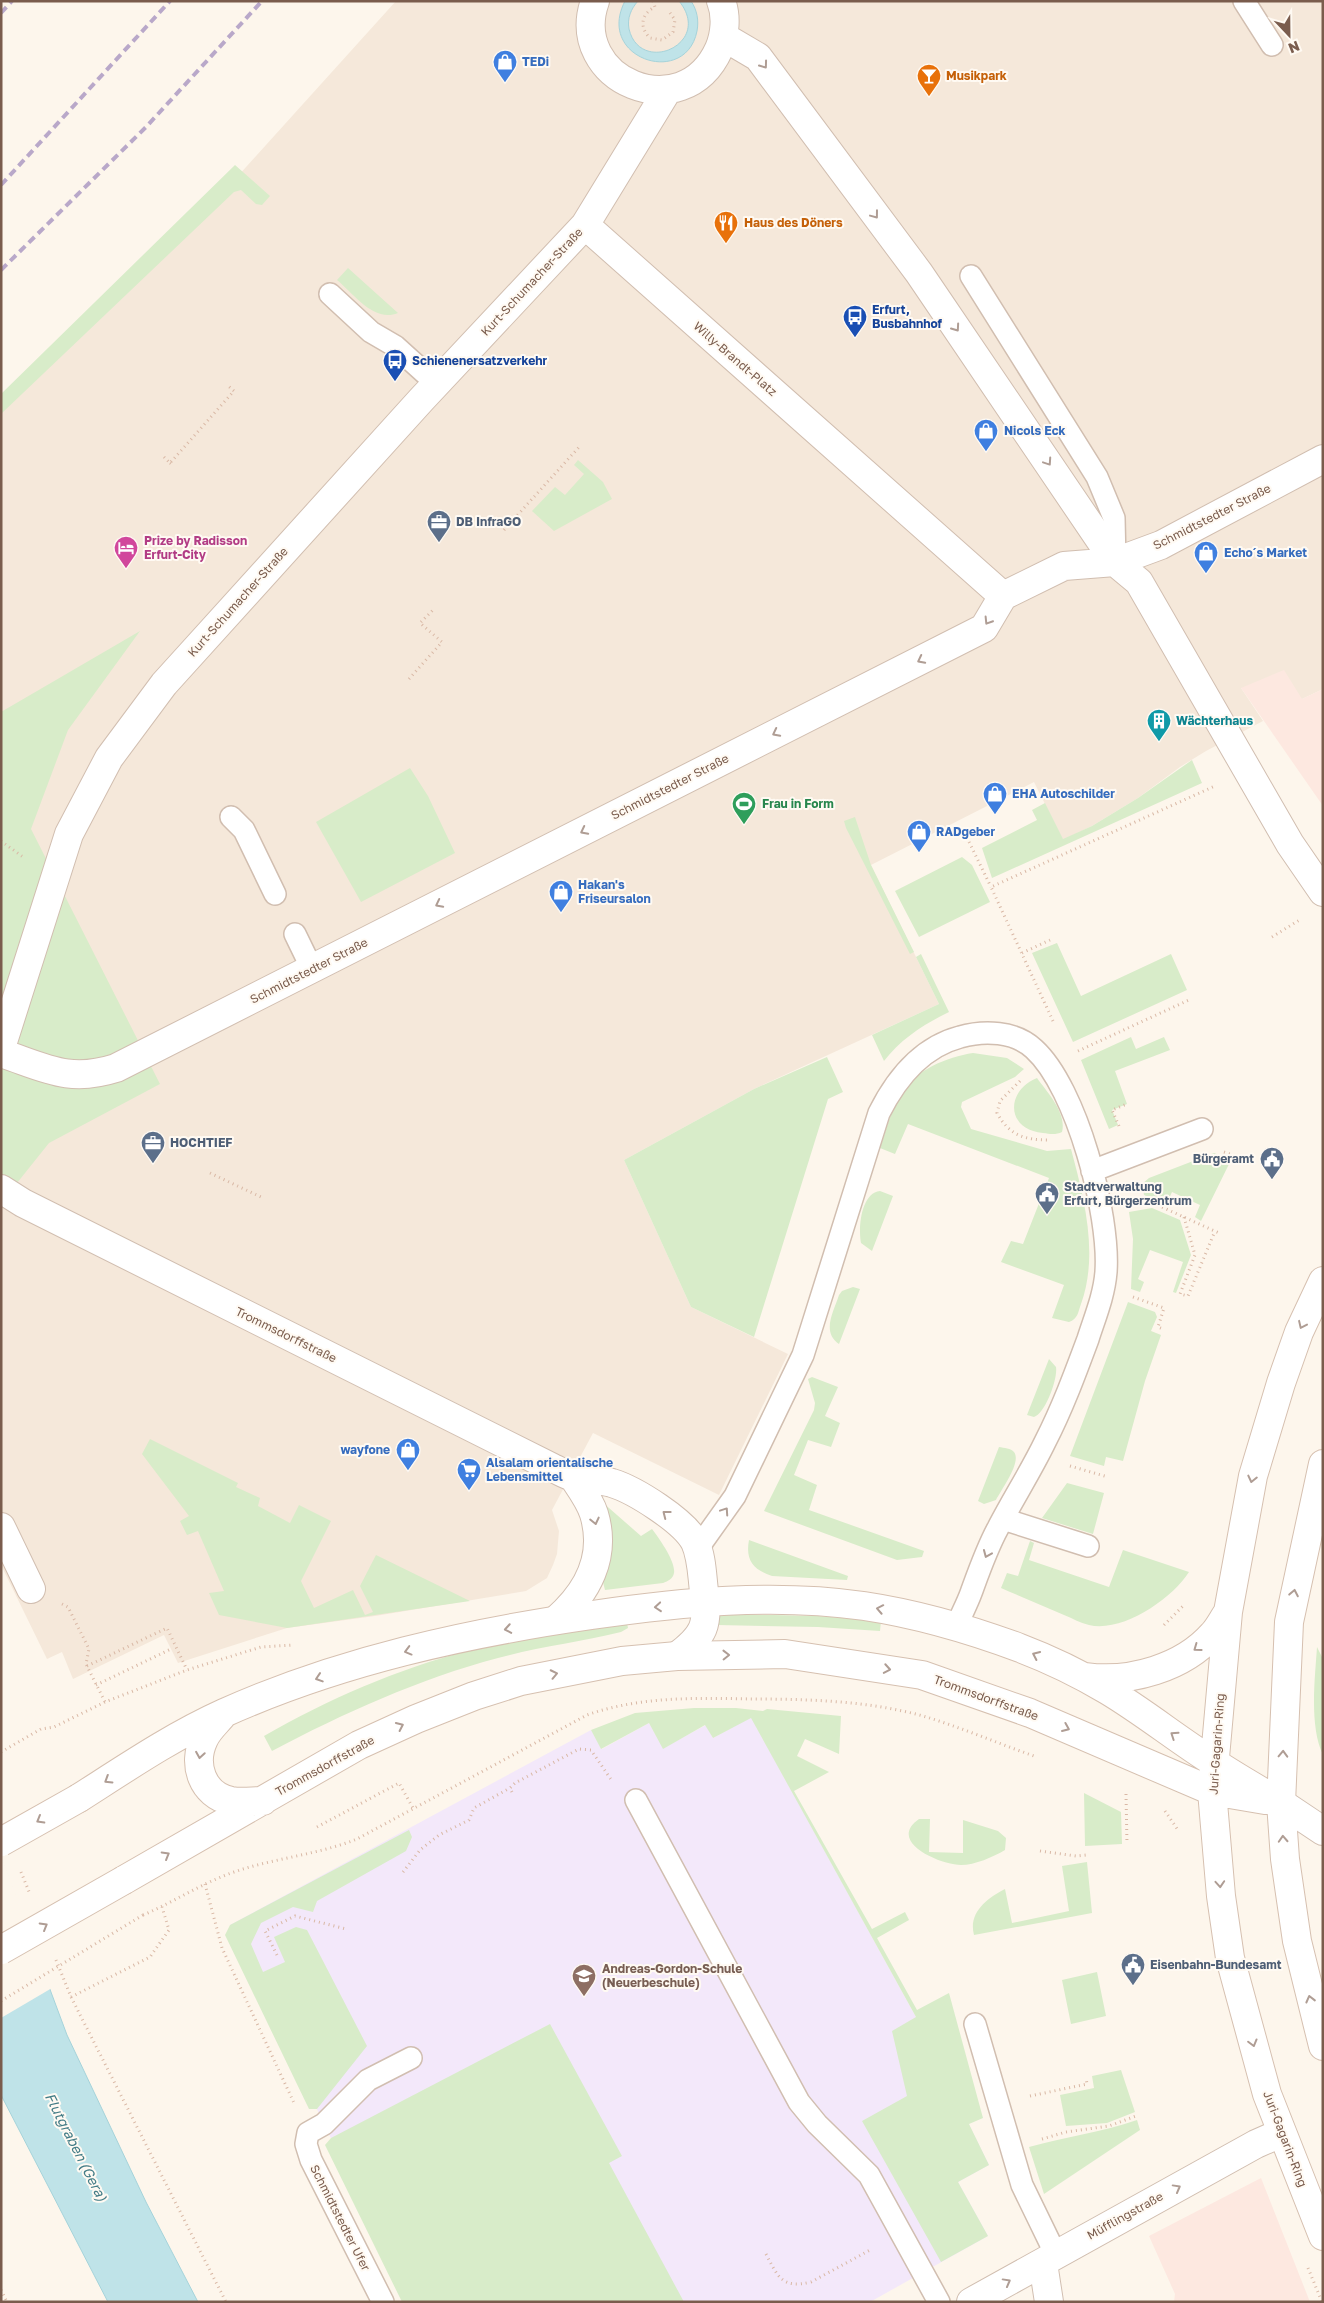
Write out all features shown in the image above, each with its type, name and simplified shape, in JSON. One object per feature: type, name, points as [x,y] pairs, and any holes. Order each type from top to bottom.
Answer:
[{"type":"street","points":[[595,1],[590,15],[595,51],[618,79],[642,89],[666,91],[692,81],[713,63],[724,37],[724,8],[720,1]]},
{"type":"street","points":[[724,37],[758,57],[919,274],[1115,562],[1139,582],[1290,844],[1323,892]]},
{"type":"street","points":[[585,225],[666,91]]},
{"type":"street","name":"Kurt-Schumacher-Straße","points":[[1,1048],[69,834],[109,758],[164,684],[437,384],[585,225]]},
{"type":"street","name":"Willy-Brandt-Platz","points":[[585,225],[1003,596]]},
{"type":"street","name":"Schmidtstedter Straße","points":[[1,1053],[64,1074],[81,1076],[116,1068],[984,628],[1003,596],[1064,566],[1115,562],[1161,545],[1323,459]]},
{"type":"street","name":"Trommsdorffstraße","points":[[1,1189],[22,1203],[573,1477],[612,1482],[652,1503],[681,1525],[694,1542],[698,1552],[706,1602],[706,1621],[702,1632],[693,1644],[677,1656]]},
{"type":"street","name":"Juri-Gagarin-Ring","points":[[1323,1281],[1299,1332],[1265,1431],[1246,1510],[1228,1612],[1212,1791],[1221,1896],[1230,1958],[1267,2094],[1323,2236]]},
{"type":"street","points":[[1323,1464],[1289,1622],[1281,1803],[1284,1859],[1297,1940],[1323,2046]]},
{"type":"street","points":[[556,1620],[573,1605],[585,1588],[597,1550],[594,1514],[573,1477]]},
{"type":"street","points":[[1,1527],[31,1589]]},
{"type":"street","name":"Trommsdorffstraße","points":[[1,1842],[79,1798],[137,1761],[223,1714],[294,1686],[365,1662],[451,1639],[556,1620],[632,1609],[706,1602],[768,1600],[846,1604],[907,1614],[956,1626],[1022,1649],[1107,1690],[1214,1763],[1281,1803],[1323,1831]]},
{"type":"street","points":[[1080,1676],[1102,1679],[1119,1678],[1147,1672],[1174,1663],[1200,1647],[1214,1633],[1228,1612]]},
{"type":"street","name":"Trommsdorffstraße","points":[[1,1950],[359,1745],[416,1719],[474,1696],[520,1681],[622,1661],[677,1656],[785,1654],[922,1675],[1030,1713],[1212,1791],[1281,1803]]},
{"type":"street","points":[[223,1714],[204,1740],[199,1766],[202,1779],[210,1789],[230,1801],[263,1801]]},
{"type":"street","name":"Müfflingstraße","points":[[971,2302],[1256,2144],[1281,2133]]},
{"type":"street","points":[[1049,2259],[1049,2302]]},
{"type":"lane","points":[[1244,1],[1272,46]]},
{"type":"lane","points":[[971,276],[1097,477],[1114,518],[1115,562]]},
{"type":"lane","points":[[330,294],[371,332],[395,346],[437,384]]},
{"type":"lane","points":[[231,818],[244,830],[274,894]]},
{"type":"lane","points":[[295,934],[312,969]]},
{"type":"lane","points":[[698,1552],[703,1541],[735,1496],[803,1355],[879,1113],[890,1091],[902,1076],[932,1050],[952,1039],[975,1033],[993,1032],[1022,1041],[1034,1048],[1047,1064],[1058,1083],[1081,1137],[1092,1171],[1102,1216],[1106,1248],[1106,1273],[1102,1300],[1050,1433],[1000,1524],[956,1626]]},
{"type":"lane","points":[[1092,1171],[1202,1130]]},
{"type":"lane","points":[[1000,1524],[1088,1546]]},
{"type":"lane","points":[[636,1800],[799,2102],[817,2124],[869,2175],[939,2302]]},
{"type":"lane","points":[[976,2024],[1010,2148],[1049,2259]]},
{"type":"lane","points":[[308,2133],[324,2124],[368,2080],[411,2058]]},
{"type":"lane","name":"Schmidtstedter Ufer","points":[[308,2133],[306,2144],[311,2160],[383,2302]]},
{"type":"path","points":[[653,1],[655,7],[644,15],[642,21],[642,28],[650,38],[662,40],[673,32],[675,20],[668,10]]},
{"type":"path","points":[[170,463],[234,391],[227,385]]},
{"type":"path","points":[[504,530],[580,446]]},
{"type":"path","points":[[164,457],[174,466]]},
{"type":"path","points":[[409,679],[442,642],[420,623],[435,608]]},
{"type":"path","points":[[969,842],[991,887]]},
{"type":"path","points":[[1272,938],[1308,914]]},
{"type":"path","points":[[1022,953],[1050,940]]},
{"type":"path","points":[[1081,1137],[1040,1140],[1014,1134],[1004,1125],[997,1113],[1000,1101],[1011,1088],[1047,1064],[1191,999]]},
{"type":"path","points":[[1120,1131],[1112,1110],[1127,1104]]},
{"type":"path","points":[[210,1173],[261,1197]]},
{"type":"path","points":[[1128,1202],[1153,1203],[1220,1233]]},
{"type":"path","points":[[1184,1217],[1195,1255],[1180,1294],[1188,1296],[1215,1231]]},
{"type":"path","points":[[1130,1296],[1164,1308],[1158,1327],[1163,1330]]},
{"type":"path","points":[[1067,1465],[1108,1477]]},
{"type":"path","points":[[31,1589],[68,1607],[89,1649],[87,1666],[105,1702]]},
{"type":"path","points":[[1161,1628],[1176,1616],[1184,1604]]},
{"type":"path","points":[[87,1666],[167,1628],[187,1670]]},
{"type":"path","points":[[1,1752],[41,1729],[54,1727],[105,1702],[187,1670],[261,1647]]},
{"type":"path","points":[[96,1685],[171,1649]]},
{"type":"path","points":[[1,2000],[143,1915],[205,1884],[235,1872],[333,1848],[357,1839],[587,1715],[606,1708],[655,1701],[716,1698],[784,1699],[869,1706],[922,1716],[1038,1758]]},
{"type":"path","points":[[402,1872],[420,1850],[439,1835],[469,1820],[474,1808],[511,1790],[515,1783],[579,1748],[585,1748],[594,1755],[607,1776],[636,1800]]},
{"type":"path","points":[[317,1827],[398,1783],[412,1808]]},
{"type":"path","points":[[1126,1794],[1127,1844]]},
{"type":"path","points":[[1040,1851],[1076,1856],[1086,1854]]},
{"type":"path","points":[[20,1868],[31,1896]]},
{"type":"path","points":[[205,1884],[222,1948],[308,2133]]},
{"type":"path","points":[[71,1997],[150,1957],[169,1930],[162,1907]]},
{"type":"path","points":[[277,1955],[265,1931],[295,1916],[346,1929]]},
{"type":"path","points":[[53,1951],[71,1997],[226,2302]]},
{"type":"path","points":[[1187,1969],[1198,1966]]},
{"type":"path","points":[[997,2102],[1087,2084],[1086,2078]]},
{"type":"path","points":[[1010,2148],[1066,2132],[1109,2126],[1136,2116]]},
{"type":"path","points":[[766,2254],[778,2277],[785,2282],[801,2284],[812,2282],[901,2234]]},
{"type":"path","points":[[1,2290],[8,2302]]},
{"type":"shaded area","points":[[396,1],[1323,1],[1323,689],[1302,699],[1241,688],[1263,721],[1206,751],[1180,767],[1138,798],[1092,826],[1063,840],[1034,782],[871,865],[939,1004],[754,1089],[624,1160],[691,1307],[788,1354],[719,1495],[593,1433],[552,1510],[559,1531],[557,1554],[553,1565],[547,1578],[526,1591],[375,1616],[287,1628],[178,1663],[164,1635],[73,1679],[62,1652],[47,1659],[1,1565],[1,399],[209,208]]},
{"type":"shaded area","points":[[1284,670],[1302,699],[1323,689],[1323,806],[1241,688]]},
{"type":"shaded area","name":"Andreas-Gordon-Schule (Neuerbeschule)","points":[[751,1717],[916,2017],[989,2165],[958,2182],[988,2236],[870,2302],[411,2302],[230,1925],[591,1730],[602,1749],[649,1723],[663,1748],[706,1725],[713,1738]]},
{"type":"shaded area","points":[[1261,2178],[1310,2302],[1174,2302],[1175,2294],[1149,2236]]},
{"type":"green space","points":[[235,165],[270,196],[262,205],[256,204],[241,190],[234,192],[1,414],[1,394]]},
{"type":"green space","points":[[348,268],[398,313],[381,314],[365,306],[357,299],[337,280]]},
{"type":"green space","points":[[578,460],[603,482],[612,499],[554,531],[532,511],[555,487],[565,495],[584,474],[574,465]]},
{"type":"green space","points":[[140,631],[68,730],[31,829],[160,1084],[49,1143],[1,1203],[1,712]]},
{"type":"green space","points":[[1192,760],[1202,783],[992,878],[982,848],[1037,820],[1032,810],[1045,803],[1063,839],[1092,826],[1138,798]]},
{"type":"green space","points":[[410,768],[428,796],[455,853],[361,902],[316,822]]},
{"type":"green space","points":[[855,817],[871,865],[914,952],[910,954],[846,828],[844,821]]},
{"type":"green space","points":[[962,857],[972,865],[990,902],[919,937],[895,891]]},
{"type":"green space","points":[[1057,943],[1081,996],[1171,954],[1187,990],[1073,1042],[1032,953]]},
{"type":"green space","points":[[921,954],[949,1012],[914,1033],[884,1061],[872,1035],[939,1004],[916,957]]},
{"type":"green space","points":[[1131,1037],[1136,1049],[1164,1037],[1170,1050],[1115,1071],[1127,1104],[1112,1110],[1118,1125],[1109,1129],[1081,1060]]},
{"type":"green space","points":[[973,1053],[1007,1058],[1024,1069],[1015,1077],[962,1102],[961,1107],[971,1129],[1047,1151],[1071,1149],[1085,1206],[1088,1226],[1089,1266],[1081,1304],[1077,1315],[1069,1322],[1052,1318],[1064,1285],[1001,1262],[1011,1241],[1023,1244],[1049,1178],[908,1124],[895,1154],[880,1148],[894,1107],[906,1086],[914,1078],[942,1061]]},
{"type":"green space","points":[[827,1057],[843,1092],[828,1099],[754,1337],[691,1307],[624,1160],[754,1089]]},
{"type":"green space","points":[[1037,1078],[1059,1110],[1063,1125],[1062,1132],[1051,1134],[1031,1130],[1022,1125],[1016,1118],[1015,1100],[1019,1092]]},
{"type":"green space","points":[[1214,1153],[1231,1160],[1201,1221],[1195,1217],[1200,1205],[1172,1192],[1166,1205],[1144,1195],[1142,1184],[1149,1178]]},
{"type":"green space","points":[[880,1191],[893,1196],[872,1251],[861,1243],[862,1212],[869,1198],[874,1193]]},
{"type":"green space","points":[[1152,1208],[1180,1220],[1191,1255],[1176,1293],[1173,1292],[1183,1262],[1150,1250],[1138,1279],[1144,1282],[1140,1292],[1131,1289],[1133,1239],[1129,1212]]},
{"type":"green space","points":[[853,1287],[860,1289],[839,1344],[831,1334],[830,1321],[839,1295],[842,1291]]},
{"type":"green space","points":[[1128,1302],[1155,1312],[1157,1317],[1151,1331],[1161,1335],[1145,1381],[1123,1461],[1106,1457],[1104,1466],[1070,1456]]},
{"type":"green space","points":[[1049,1359],[1056,1367],[1055,1379],[1050,1395],[1038,1414],[1034,1417],[1027,1415]]},
{"type":"green space","points":[[812,1377],[838,1387],[825,1416],[840,1423],[831,1447],[808,1440],[794,1475],[817,1485],[809,1510],[924,1551],[922,1557],[897,1560],[764,1511],[814,1410],[815,1403],[808,1379]]},
{"type":"green space","points":[[150,1439],[238,1483],[236,1487],[260,1498],[258,1506],[290,1523],[299,1505],[331,1521],[301,1581],[314,1608],[353,1590],[365,1615],[373,1612],[360,1586],[376,1555],[470,1601],[287,1628],[219,1615],[209,1593],[224,1591],[198,1531],[187,1535],[180,1521],[189,1516],[142,1454]]},
{"type":"green space","points":[[999,1447],[1013,1451],[1016,1457],[1015,1462],[1010,1476],[996,1500],[984,1504],[978,1501]]},
{"type":"green space","points":[[1067,1483],[1104,1493],[1093,1534],[1042,1518]]},
{"type":"green space","points":[[601,1501],[641,1536],[652,1529],[666,1550],[674,1568],[674,1573],[668,1581],[605,1590],[603,1582],[609,1557]]},
{"type":"green space","points":[[749,1540],[848,1576],[847,1580],[772,1576],[766,1574],[752,1564],[748,1554]]},
{"type":"green space","points":[[1030,1541],[1034,1543],[1029,1560],[1109,1587],[1123,1550],[1189,1572],[1171,1593],[1145,1612],[1116,1624],[1089,1625],[1001,1588],[1007,1573],[1018,1576]]},
{"type":"green space","points":[[719,1614],[818,1616],[881,1621],[880,1631],[818,1627],[717,1625]]},
{"type":"green space","points":[[627,1623],[628,1628],[621,1632],[513,1654],[439,1676],[354,1710],[272,1751],[264,1736],[288,1722],[364,1686],[416,1666],[509,1641]]},
{"type":"green space","points":[[1317,1647],[1323,1659],[1323,1755],[1314,1716]]},
{"type":"green space","points":[[694,1708],[736,1708],[763,1711],[767,1709],[841,1716],[839,1754],[805,1739],[797,1756],[829,1772],[794,1791],[872,1929],[905,1912],[909,1920],[877,1938],[917,2010],[949,1993],[983,2118],[969,2124],[989,2165],[958,2182],[988,2236],[941,2262],[862,2121],[907,2096],[892,2031],[916,2017],[751,1718],[713,1738],[705,1725],[663,1749],[649,1723],[601,1749],[591,1730],[635,1713]]},
{"type":"green space","points":[[1084,1793],[1121,1812],[1122,1844],[1085,1846]]},
{"type":"green space","points":[[919,1819],[930,1819],[929,1852],[963,1853],[963,1820],[998,1831],[1006,1838],[1005,1850],[972,1864],[961,1865],[941,1861],[920,1851],[913,1844],[909,1836],[911,1828]]},
{"type":"green space","points":[[409,1830],[412,1837],[406,1851],[317,1901],[313,1912],[293,1907],[261,1923],[251,1944],[263,1972],[285,1962],[274,1937],[296,1927],[307,1930],[367,2046],[317,2109],[309,2109],[225,1935],[230,1925]]},
{"type":"green space","points":[[1087,1862],[1092,1913],[974,1935],[974,1920],[980,1907],[1005,1889],[1012,1923],[1069,1911],[1062,1866]]},
{"type":"green space","points":[[1097,1972],[1106,2016],[1071,2024],[1062,1980]]},
{"type":"green space","points":[[550,2024],[622,2156],[609,2163],[684,2302],[402,2302],[325,2145],[331,2138]]},
{"type":"green space","points":[[1121,2070],[1135,2112],[1107,2123],[1066,2126],[1060,2095],[1094,2088],[1092,2076]]},
{"type":"green space","points":[[1137,2120],[1140,2130],[1044,2194],[1029,2147]]},
{"type":"water","points":[[625,1],[638,1],[629,17],[629,29],[636,43],[646,51],[659,52],[671,49],[681,41],[688,30],[687,16],[679,1],[691,1],[698,23],[690,48],[677,59],[661,62],[646,59],[632,51],[622,38],[619,21]]},
{"type":"water","name":"Flutgraben (Gera)","points":[[1,1858],[67,2035],[146,2202],[198,2302],[108,2302],[1,2095]]},
{"type":"pier","points":[[1,1855],[52,1988],[1,2018]]},
{"type":"railway","points":[[1,13],[12,1]]},
{"type":"railway","points":[[1,185],[170,1]]},
{"type":"railway","points":[[1,270],[146,127],[262,1]]},
{"type":"place","name":"TEDi","points":[[505,83]]},
{"type":"place","name":"Musikpark","points":[[929,97]]},
{"type":"place","name":"Haus des Döners","points":[[726,244]]},
{"type":"place","name":"Erfurt, Busbahnhof","points":[[855,338]]},
{"type":"place","name":"Schienenersatzverkehr","points":[[395,382]]},
{"type":"place","name":"Nicols Eck","points":[[986,452]]},
{"type":"place","name":"DB InfraGO","points":[[439,543]]},
{"type":"place","name":"Prize by Radisson Erfurt-City","points":[[126,569]]},
{"type":"place","name":"Echo´s Market","points":[[1206,574]]},
{"type":"place","name":"Wächterhaus","points":[[1159,742]]},
{"type":"place","name":"EHA Autoschilder","points":[[995,815]]},
{"type":"place","name":"Frau in Form","points":[[744,825]]},
{"type":"place","name":"RADgeber","points":[[919,853]]},
{"type":"place","name":"Hakan's Friseursalon","points":[[561,913]]},
{"type":"place","name":"HOCHTIEF","points":[[153,1164]]},
{"type":"place","name":"Bürgeramt","points":[[1272,1180]]},
{"type":"place","name":"Stadtverwaltung Erfurt, Bürgerzentrum","points":[[1047,1215]]},
{"type":"place","name":"wayfone","points":[[408,1471]]},
{"type":"place","name":"Alsalam orientalische Lebensmittel","points":[[469,1491]]},
{"type":"place","name":"Eisenbahn-Bundesamt","points":[[1133,1986]]},
{"type":"place","name":"Andreas-Gordon-Schule (Neuerbeschule)","points":[[584,1997]]}]
